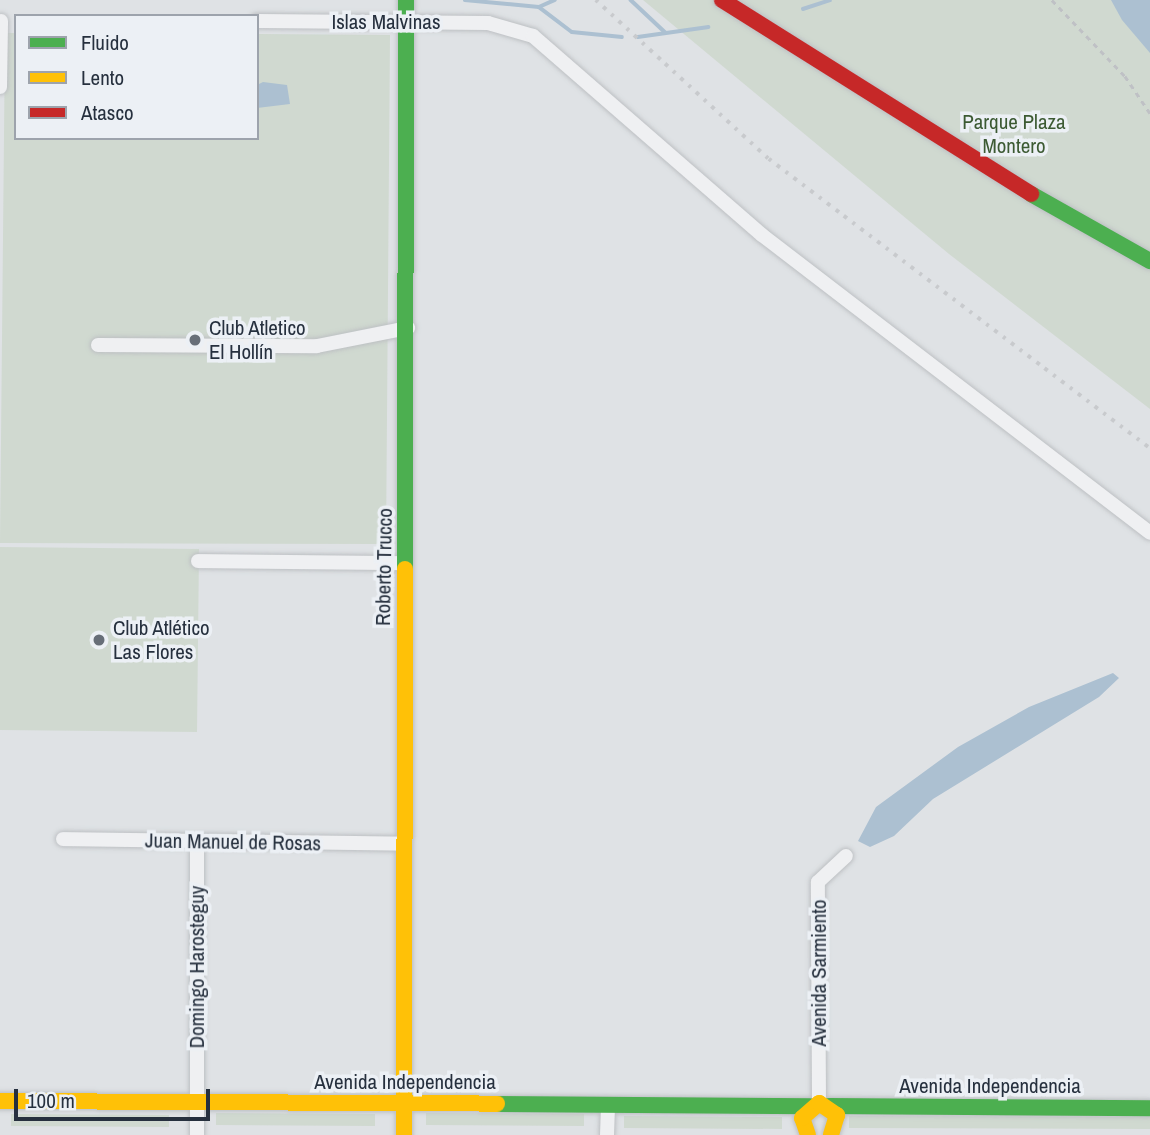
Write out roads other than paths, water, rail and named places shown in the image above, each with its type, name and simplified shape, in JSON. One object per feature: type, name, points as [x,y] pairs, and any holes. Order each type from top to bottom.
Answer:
[{"type":"main road","points":[[722,0],[1090,230],[1150,261]]},
{"type":"main road","name":"Roberto Trucco","points":[[404,1135],[404,563],[408,328],[405,9]]},
{"type":"main road","name":"Avenida Independencia","points":[[0,1101],[1150,1108]]},
{"type":"main road","points":[[808,1135],[802,1118],[819,1105],[837,1119],[831,1135]]},
{"type":"street","name":"Islas Malvinas","points":[[259,21],[405,9],[515,29],[566,61],[623,119],[762,235],[1150,533]]},
{"type":"street","points":[[0,87],[6,21]]},
{"type":"street","points":[[98,345],[317,346],[408,328]]},
{"type":"street","points":[[198,561],[404,563]]},
{"type":"street","name":"Juan Manuel de Rosas","points":[[63,839],[403,844]]},
{"type":"street","name":"Domingo Harosteguy","points":[[197,841],[197,1135]]},
{"type":"street","name":"Avenida Sarmiento","points":[[819,1105],[818,882],[846,856]]},
{"type":"street","points":[[607,1135],[608,1105]]},
{"type":"water","points":[[1111,0],[1150,0],[1150,53],[1122,20]]},
{"type":"water","points":[[263,82],[287,85],[290,104],[259,108],[259,84]]},
{"type":"water","points":[[1113,673],[1119,678],[1099,697],[933,799],[894,836],[870,847],[858,841],[876,807],[958,747],[1029,707]]},
{"type":"waterway","points":[[465,0],[539,7],[572,32],[622,37]]},
{"type":"waterway","points":[[539,7],[555,0]]},
{"type":"waterway","points":[[631,0],[665,32]]},
{"type":"waterway","points":[[803,9],[830,0]]},
{"type":"waterway","points":[[638,37],[708,27]]},
{"type":"railway","points":[[596,0],[769,159],[1150,448]]},
{"type":"place","name":"Club Atletico El Hollín","points":[[195,340]]},
{"type":"place","name":"Club Atlético Las Flores","points":[[99,640]]},
{"type":"park label","name":"Parque Plaza Montero","points":[[1014,134]]}]
